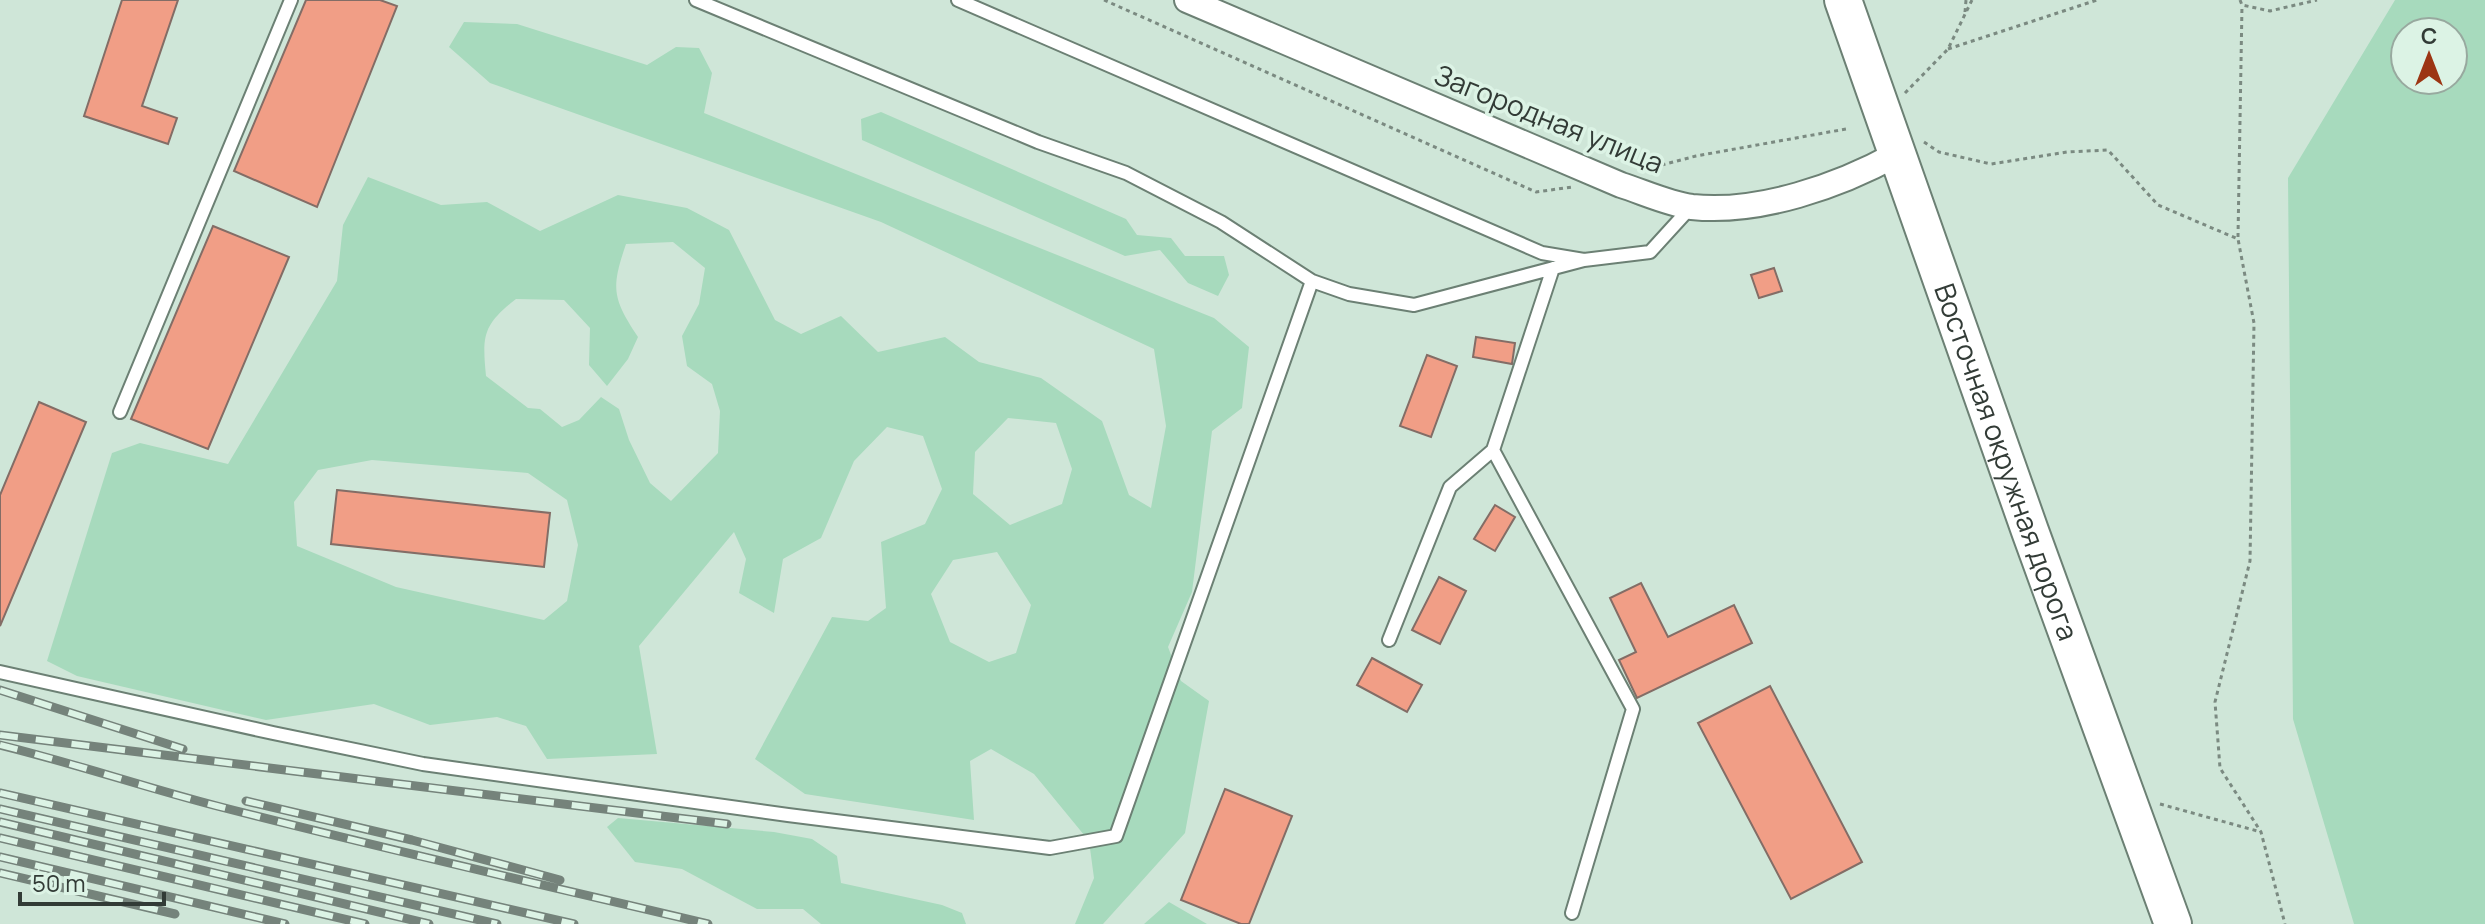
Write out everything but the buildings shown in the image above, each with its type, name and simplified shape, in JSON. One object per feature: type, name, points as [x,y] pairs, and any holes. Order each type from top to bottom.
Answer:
[{"type":"main road","name":"Восточная окружная дорога","points":[[1843,0],[1884,116],[1907,146],[2024,516],[2173,924]]},
{"type":"street","name":"Загородная улица","points":[[1187,0],[1220,6],[1621,185],[1691,207],[1763,205],[1859,175],[1907,146]]},
{"type":"lane","points":[[120,412],[291,0]]},
{"type":"lane","points":[[696,0],[1038,142],[1126,173],[1221,222],[1312,281],[1349,294],[1414,305],[1584,260],[1650,252],[1691,207]]},
{"type":"lane","points":[[958,0],[1542,253],[1584,260]]},
{"type":"lane","points":[[1389,640],[1450,487],[1493,450],[1553,268]]},
{"type":"lane","points":[[0,672],[423,764],[1050,848],[1116,836],[1312,281]]},
{"type":"lane","points":[[1493,450],[1633,709],[1572,913]]},
{"type":"path","points":[[1964,19],[1966,0]]},
{"type":"path","points":[[1884,116],[1948,49],[1972,0]]},
{"type":"path","points":[[1948,49],[2097,0]]},
{"type":"path","points":[[2285,924],[2261,832],[2220,768],[2215,702],[2250,561],[2254,323],[2238,239],[2241,2],[2270,11],[2317,0]]},
{"type":"path","points":[[1907,146],[1991,164],[2067,152],[2108,150],[2158,205],[2238,239]]},
{"type":"path","points":[[2126,794],[2261,832]]},
{"type":"green space","points":[[2395,0],[2485,0],[2485,924],[2354,924],[2293,719],[2288,178]]},
{"type":"green space","points":[[464,22],[517,24],[647,65],[676,47],[699,48],[712,73],[704,113],[1214,318],[1249,347],[1242,408],[1212,431],[1192,592],[1168,647],[1181,681],[1209,701],[1185,833],[1103,924],[1075,924],[1094,878],[1089,841],[1034,774],[991,749],[970,761],[974,820],[805,794],[755,759],[832,617],[868,621],[886,608],[881,542],[925,524],[942,489],[923,436],[887,427],[854,461],[821,538],[783,559],[774,613],[739,593],[746,559],[734,532],[639,646],[657,754],[547,759],[526,726],[497,717],[430,725],[374,704],[266,720],[77,676],[47,661],[112,453],[140,443],[228,464],[337,281],[343,225],[368,177],[441,205],[487,202],[540,231],[618,195],[687,208],[729,230],[775,320],[801,334],[841,316],[878,352],[945,337],[979,362],[1041,378],[1102,421],[1129,495],[1151,508],[1166,426],[1154,349],[881,222],[490,83],[449,47]],"holes":[[[673,242],[705,268],[699,304],[682,336],[687,366],[712,384],[720,411],[718,453],[671,501],[650,483],[629,440],[619,409],[601,397],[579,420],[562,427],[540,409],[528,408],[486,376],[484,350],[487,332],[505,308],[516,299],[564,300],[590,328],[589,365],[607,386],[628,359],[638,337],[623,312],[617,292],[616,282],[626,244]],[[1008,418],[1056,423],[1072,469],[1062,504],[1010,525],[973,494],[975,452]],[[372,460],[528,473],[567,500],[578,545],[567,601],[544,620],[396,587],[297,546],[294,502],[318,470]],[[997,552],[1031,605],[1016,653],[989,662],[950,642],[931,594],[953,560]]]},
{"type":"green space","points":[[881,112],[1126,219],[1137,235],[1171,238],[1185,256],[1224,256],[1229,275],[1218,296],[1188,283],[1160,250],[1125,256],[862,140],[861,119]]},
{"type":"green space","points":[[618,818],[774,832],[812,839],[837,856],[841,883],[942,905],[962,913],[966,924],[821,924],[803,909],[757,909],[682,869],[635,862],[607,827]]},
{"type":"green space","points":[[1169,902],[1207,924],[1144,924]]},
{"type":"railway","points":[[0,690],[183,749]]},
{"type":"railway","points":[[0,735],[727,824]]},
{"type":"railway","points":[[0,745],[278,822],[708,924]]},
{"type":"railway","points":[[0,793],[574,924]]},
{"type":"railway","points":[[246,801],[412,840],[560,880]]},
{"type":"railway","points":[[0,809],[497,924]]},
{"type":"railway","points":[[0,822],[429,924]]},
{"type":"railway","points":[[0,838],[365,924]]},
{"type":"railway","points":[[0,857],[285,924]]},
{"type":"railway","points":[[0,873],[175,914]]}]
